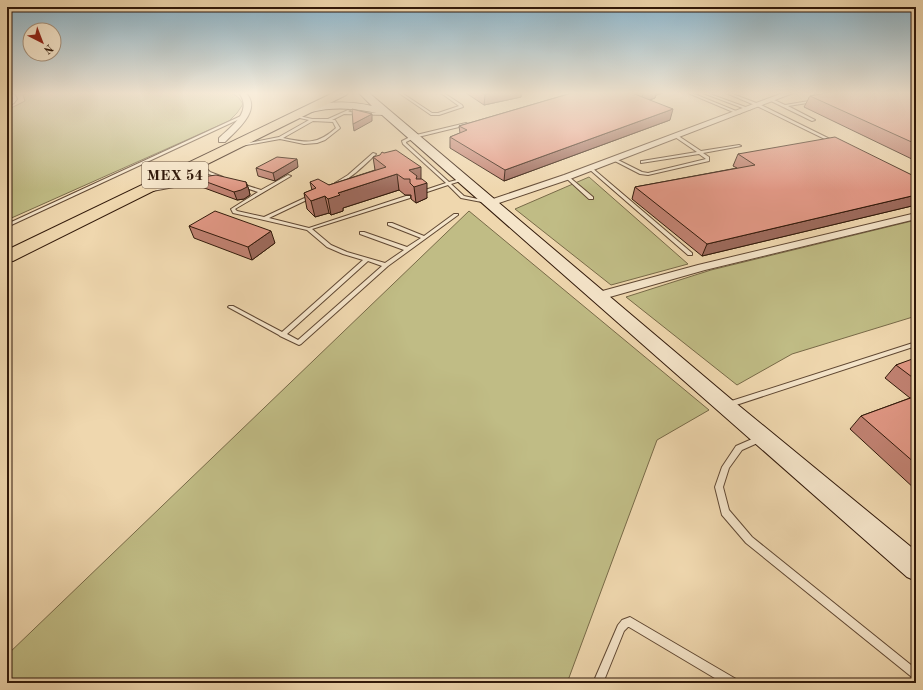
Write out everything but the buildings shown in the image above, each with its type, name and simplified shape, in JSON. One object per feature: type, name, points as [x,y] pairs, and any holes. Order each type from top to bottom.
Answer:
[{"type":"highway","name":"MEX 54","points":[[7,257],[142,191],[203,167],[227,143],[260,125]]},
{"type":"highway","name":"MEX 54","points":[[7,242],[227,143],[272,125]]},
{"type":"main road","points":[[399,125],[413,137],[455,182],[490,203],[916,568]]},
{"type":"street","points":[[227,143],[238,125]]},
{"type":"street","points":[[490,203],[567,177],[706,125]]},
{"type":"street","points":[[599,296],[702,267],[916,216]]},
{"type":"lane","points":[[7,226],[224,125]]},
{"type":"lane","points":[[280,138],[297,125]]},
{"type":"lane","points":[[227,143],[280,138],[308,144],[316,142],[333,133],[338,128],[336,125]]},
{"type":"lane","points":[[413,137],[460,125]]},
{"type":"lane","points":[[799,125],[840,145]]},
{"type":"lane","points":[[613,159],[640,173],[648,174],[705,162],[708,160],[708,158],[699,151],[676,136]]},
{"type":"lane","points":[[642,162],[699,151],[739,146]]},
{"type":"lane","points":[[333,186],[349,176],[374,154]]},
{"type":"lane","points":[[203,167],[227,180]]},
{"type":"lane","points":[[590,168],[690,254]]},
{"type":"lane","points":[[289,176],[233,209],[233,211],[309,229],[329,246],[345,253],[386,264]]},
{"type":"lane","points":[[567,177],[591,198]]},
{"type":"lane","points":[[234,182],[261,192]]},
{"type":"lane","points":[[420,193],[455,182]]},
{"type":"lane","points":[[263,219],[315,195]]},
{"type":"lane","points":[[309,229],[408,197]]},
{"type":"lane","points":[[231,307],[282,335],[299,342],[386,264],[456,215]]},
{"type":"lane","points":[[390,224],[423,237]]},
{"type":"lane","points":[[362,233],[407,249]]},
{"type":"lane","points":[[282,335],[366,259]]},
{"type":"lane","points":[[726,406],[916,344]]},
{"type":"lane","points":[[763,437],[739,448],[726,467],[719,487],[725,512],[749,540],[916,676]]},
{"type":"lane","points":[[598,683],[621,628],[625,623],[630,622],[732,683]]},
{"type":"shaded area","points":[[7,125],[220,125],[7,220]]},
{"type":"shaded area","points":[[589,177],[688,264],[611,285],[515,209]]},
{"type":"shaded area","points":[[469,211],[709,410],[657,440],[567,683],[7,683],[7,655]]},
{"type":"shaded area","points":[[916,220],[916,316],[792,354],[737,385],[626,297],[711,270]]}]
